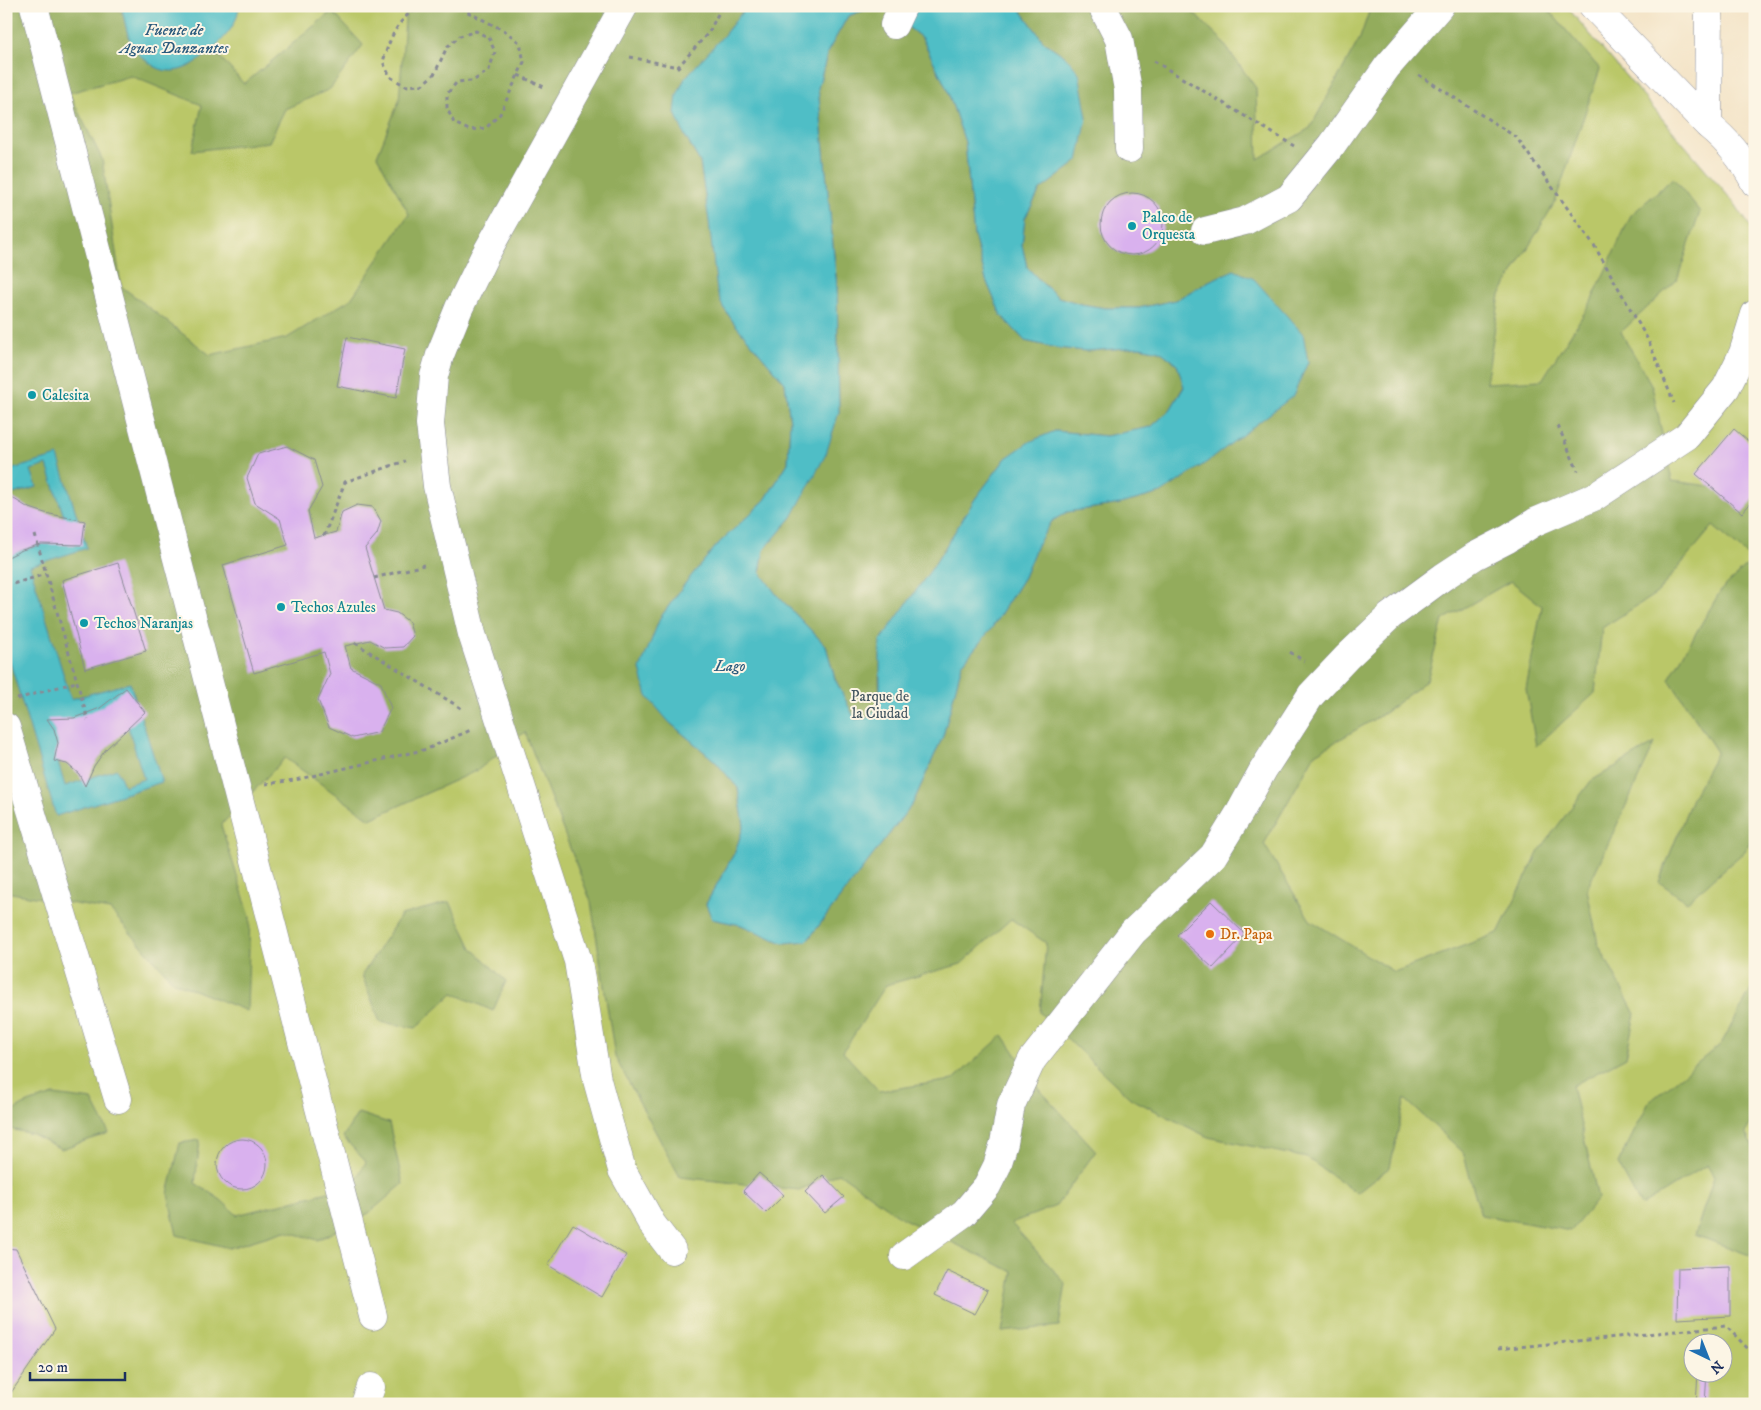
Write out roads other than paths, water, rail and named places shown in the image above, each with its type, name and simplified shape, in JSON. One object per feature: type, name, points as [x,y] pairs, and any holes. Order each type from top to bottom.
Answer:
[{"type":"street","points":[[34,6],[373,1316]]},
{"type":"street","points":[[624,6],[484,257],[458,308],[434,376],[430,424],[437,486],[493,721],[578,960],[597,1080],[622,1170],[652,1224],[672,1250]]},
{"type":"street","points":[[1102,6],[1119,40],[1128,90],[1128,149]]},
{"type":"street","points":[[1205,231],[1245,221],[1289,198],[1332,145],[1394,59],[1440,6]]},
{"type":"street","points":[[1593,6],[1708,125],[1737,152],[1755,183]]},
{"type":"street","points":[[1708,125],[1709,6]]},
{"type":"street","points":[[904,1256],[964,1213],[987,1186],[997,1166],[1004,1143],[1011,1104],[1032,1060],[1133,932],[1213,856],[1240,812],[1262,770],[1311,695],[1390,616],[1443,577],[1475,556],[1535,522],[1590,498],[1637,470],[1687,436],[1726,388],[1744,353],[1755,314]]},
{"type":"street","points":[[6,727],[118,1099]]},
{"type":"water","name":"Fuente de Aguas Danzantes","points":[[121,6],[239,6],[234,24],[214,48],[190,66],[173,71],[156,67],[135,50],[128,35]]},
{"type":"water","name":"Lago","points":[[747,6],[876,6],[848,16],[828,51],[818,88],[837,287],[839,412],[826,454],[792,517],[764,550],[760,572],[776,594],[826,646],[835,679],[855,719],[868,718],[880,704],[880,641],[933,567],[975,499],[1006,458],[1029,442],[1055,431],[1106,436],[1151,427],[1170,410],[1184,387],[1177,364],[1160,351],[1140,347],[1086,351],[1057,348],[1025,341],[1001,315],[986,280],[974,235],[965,142],[947,89],[922,38],[881,6],[1018,6],[1044,42],[1066,57],[1079,73],[1087,118],[1078,161],[1040,190],[1025,218],[1022,245],[1027,267],[1058,297],[1081,304],[1105,308],[1139,308],[1176,300],[1209,281],[1234,270],[1254,279],[1303,334],[1308,362],[1293,396],[1207,462],[1161,493],[1120,504],[1067,512],[1052,521],[1037,545],[1024,577],[991,629],[962,664],[943,736],[913,803],[807,941],[783,943],[741,925],[712,919],[706,904],[735,852],[744,825],[738,788],[715,761],[669,722],[647,696],[640,669],[660,618],[687,581],[718,544],[765,500],[788,463],[790,421],[785,383],[734,323],[723,307],[717,291],[700,162],[685,136],[675,113],[677,95],[685,78]]},
{"type":"water","points":[[58,456],[87,548],[30,566],[71,699],[130,683],[162,782],[56,816],[6,649],[6,521],[17,552],[70,535],[47,465],[31,470],[37,487],[6,496],[6,471]],"holes":[[[121,704],[144,779],[124,786],[117,769],[65,786],[58,763],[78,758]]]},
{"type":"place","name":"Palco de Orquesta","points":[[1132,226]]},
{"type":"place","name":"Calesita","points":[[32,395]]},
{"type":"place","name":"Techos Azules","points":[[281,607]]},
{"type":"place","name":"Techos Naranjas","points":[[84,623]]},
{"type":"place","name":"Dr. Papa","points":[[1210,934]]},
{"type":"park label","name":"Parque de la Ciudad","points":[[880,704]]}]
